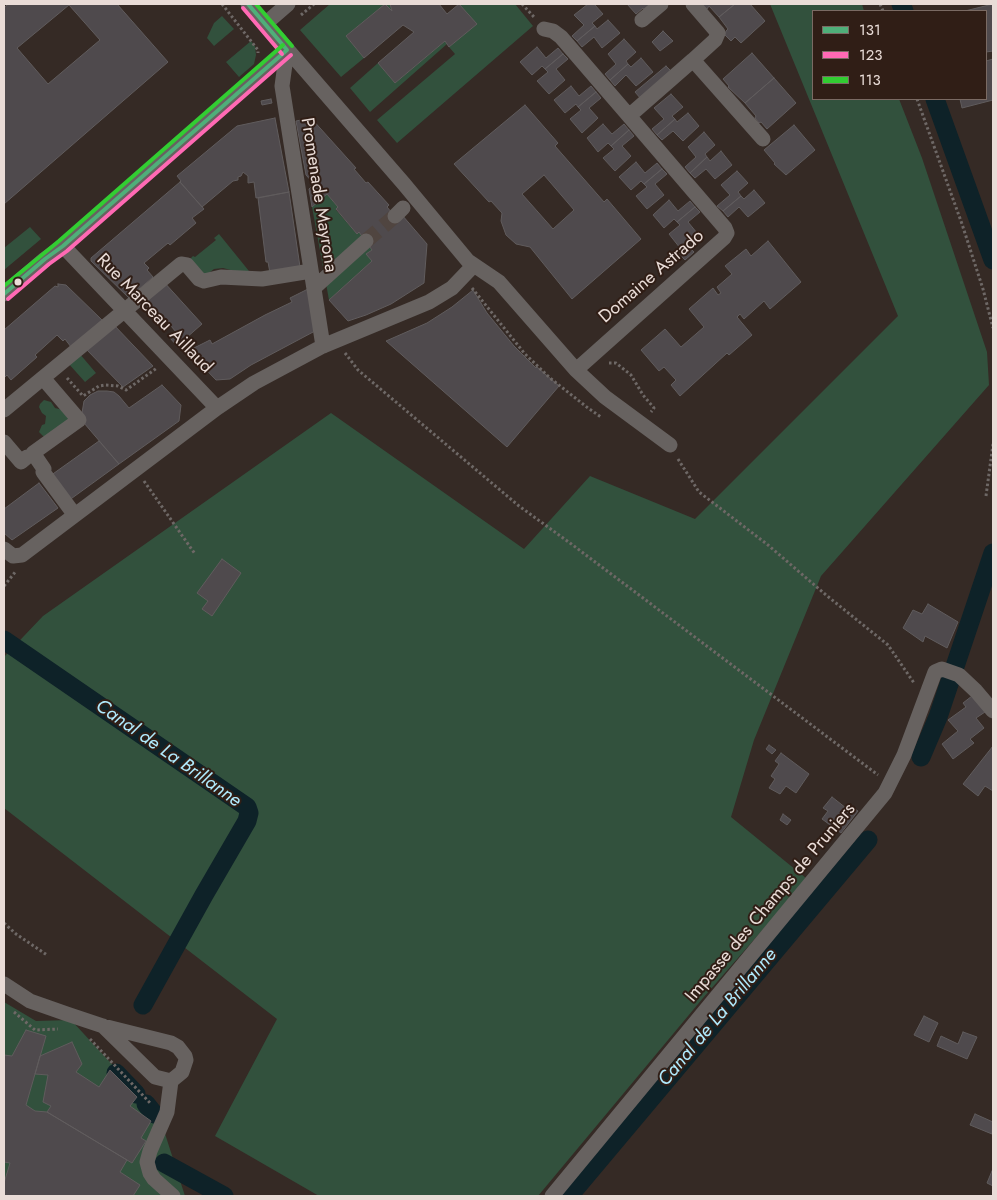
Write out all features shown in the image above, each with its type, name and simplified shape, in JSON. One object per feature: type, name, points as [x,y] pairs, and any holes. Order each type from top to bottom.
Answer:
[{"type":"street","points":[[248,4],[473,266],[495,278],[504,286],[579,366],[604,397],[670,445]]},
{"type":"street","points":[[265,24],[288,4]]},
{"type":"street","points":[[642,20],[661,4]]},
{"type":"street","points":[[629,116],[715,40],[718,33],[693,4]]},
{"type":"street","name":"Domaine Astrado","points":[[544,29],[553,31],[561,37],[725,228],[727,233],[724,238],[579,366]]},
{"type":"street","points":[[4,294],[63,246],[287,50]]},
{"type":"street","name":"Promenade Mayrona","points":[[287,50],[282,86],[323,346]]},
{"type":"street","points":[[693,60],[763,139]]},
{"type":"street","points":[[314,288],[366,241]]},
{"type":"street","name":"Rue Marceau Aillaud","points":[[63,246],[217,408]]},
{"type":"street","points":[[4,410],[181,264],[187,265],[200,280],[204,281],[221,277],[262,279],[311,271]]},
{"type":"street","points":[[4,549],[14,556],[22,555],[74,514],[217,408],[254,383],[323,346],[429,302],[452,288],[473,266]]},
{"type":"street","points":[[43,378],[79,420],[33,453],[44,469],[43,472],[74,514]]},
{"type":"street","points":[[4,442],[21,462],[27,457]]},
{"type":"street","name":"Impasse des Champs de Pruniers","points":[[552,1196],[874,808],[890,785],[904,755],[934,672],[938,669],[952,672],[976,691],[993,712]]},
{"type":"street","points":[[4,984],[30,1000],[103,1026],[159,1039],[178,1047],[185,1056],[186,1064],[182,1072],[171,1080],[160,1079],[151,1075],[103,1026]]},
{"type":"street","points":[[171,1080],[167,1112],[147,1162],[154,1179],[173,1196]]},
{"type":"path","points":[[222,4],[258,50],[257,61],[254,67],[259,76]]},
{"type":"path","points":[[295,20],[314,4]]},
{"type":"path","points":[[917,100],[960,215],[993,328]]},
{"type":"path","points":[[452,288],[458,296],[469,287],[474,288],[525,354],[550,378],[593,411]]},
{"type":"path","points":[[343,338],[345,352],[358,370],[519,506],[890,785]]},
{"type":"path","points":[[579,366],[616,363],[631,375],[643,395],[654,408],[649,414]]},
{"type":"path","points":[[57,367],[83,396],[99,386],[105,385],[118,386],[126,390],[142,379]]},
{"type":"path","points":[[986,496],[993,444]]},
{"type":"path","points":[[670,445],[699,492],[768,545],[888,645],[913,682],[927,690]]},
{"type":"path","points":[[135,470],[196,554]]},
{"type":"path","points":[[4,923],[16,934],[47,954]]},
{"type":"path","points":[[8,1007],[35,1030],[63,1028]]},
{"type":"path","points":[[88,1037],[157,1110]]},
{"type":"green space","points":[[330,4],[385,4],[346,36],[364,58],[341,77],[300,30]]},
{"type":"green space","points":[[385,4],[390,4],[392,11]]},
{"type":"green space","points":[[459,4],[515,4],[533,26],[397,143],[377,120],[455,54],[449,47],[476,24]]},
{"type":"green space","points":[[770,4],[862,4],[864,10],[812,10],[812,100],[899,100],[922,158],[987,352],[989,385],[821,576],[754,740],[731,817],[807,879],[703,998],[538,1196],[319,1196],[215,1136],[277,1019],[4,808],[4,657],[43,616],[331,413],[524,549],[590,476],[695,519],[898,316]]},
{"type":"green space","points":[[222,16],[234,29],[214,46],[207,38],[214,23]]},
{"type":"green space","points":[[251,41],[255,46],[254,64],[239,77],[226,62]]},
{"type":"green space","points":[[445,41],[447,44],[370,112],[350,88],[378,63],[395,83]]},
{"type":"green space","points":[[327,194],[338,207],[336,210],[357,234],[359,232],[372,250],[367,254],[372,261],[329,300],[312,207]]},
{"type":"green space","points":[[30,227],[41,239],[4,270],[4,248]]},
{"type":"green space","points":[[219,234],[253,276],[223,268],[214,269],[205,276],[190,259],[216,240],[214,238]]},
{"type":"green space","points":[[79,353],[96,373],[85,382],[68,363]]},
{"type":"green space","points":[[44,400],[51,402],[55,408],[71,412],[75,420],[51,437],[43,436],[39,432],[42,425],[45,424],[46,416],[39,407]]},
{"type":"green space","points":[[4,1002],[36,1021],[71,1020],[159,1115],[185,1196],[4,1196]]},
{"type":"building","points":[[8,4],[117,4],[168,62],[4,204],[4,8]],"holes":[[[69,5],[100,40],[48,84],[17,48]]]},
{"type":"building","points":[[385,4],[392,11],[390,4],[439,4],[447,14],[459,4],[477,24],[449,47],[445,41],[395,83],[378,63],[414,32],[403,25],[364,58],[346,36]]},
{"type":"building","points":[[588,4],[594,4],[603,14],[592,23],[595,26],[577,41],[572,36],[584,25],[574,15]]},
{"type":"building","points":[[627,4],[650,4],[636,14]]},
{"type":"building","points":[[701,4],[735,4],[719,17],[709,6],[707,9]]},
{"type":"building","points":[[735,4],[750,4],[765,21],[741,43],[735,37],[731,41],[725,35],[728,29],[719,17]]},
{"type":"building","points":[[993,4],[993,51],[987,52],[987,10],[969,10]]},
{"type":"building","points":[[608,20],[620,33],[602,48],[594,37],[582,47],[577,41],[595,26],[597,29]]},
{"type":"building","points":[[663,31],[673,41],[660,51],[652,42]]},
{"type":"building","points":[[624,39],[636,52],[626,61],[628,64],[610,80],[605,74],[616,64],[608,54]]},
{"type":"building","points":[[537,47],[546,58],[558,48],[563,54],[545,69],[542,66],[532,75],[520,62]]},
{"type":"building","points":[[752,53],[774,78],[745,103],[728,87],[723,79]]},
{"type":"building","points":[[563,54],[568,59],[556,69],[565,80],[549,94],[537,81],[548,72],[545,69]]},
{"type":"building","points":[[641,58],[653,72],[636,86],[626,75],[615,86],[610,80],[628,64],[631,67]]},
{"type":"building","points":[[993,59],[993,100],[962,108],[960,100],[987,100],[987,61]]},
{"type":"building","points":[[666,66],[672,72],[641,99],[635,92]]},
{"type":"building","points":[[774,78],[796,103],[767,129],[761,122],[759,123],[755,118],[756,116],[745,103]]},
{"type":"building","points":[[571,86],[579,96],[591,86],[596,92],[578,107],[576,104],[565,113],[554,100]]},
{"type":"building","points":[[596,92],[601,98],[589,108],[598,118],[582,133],[570,119],[581,110],[578,107]]},
{"type":"building","points":[[671,94],[683,107],[672,116],[675,119],[657,135],[652,129],[664,119],[654,108]]},
{"type":"building","points":[[271,99],[272,103],[262,105],[261,101]]},
{"type":"building","points":[[525,105],[558,143],[555,146],[604,202],[607,199],[641,239],[572,299],[530,247],[516,244],[506,235],[501,221],[502,213],[491,201],[489,202],[454,164]],"holes":[[[544,175],[574,210],[553,229],[522,194]]]},
{"type":"building","points":[[688,113],[699,126],[683,141],[673,131],[662,140],[657,135],[675,119],[677,122]]},
{"type":"building","points":[[275,118],[289,192],[256,198],[254,182],[248,183],[248,176],[243,172],[238,177],[238,180],[233,181],[202,207],[177,176],[237,126]]},
{"type":"building","points":[[311,118],[356,168],[354,169],[366,183],[368,182],[389,205],[387,207],[397,219],[402,215],[427,244],[424,283],[391,304],[348,321],[329,300],[372,261],[366,254],[372,250],[359,232],[357,234],[336,209],[338,207],[327,194],[312,207],[309,189],[314,184],[306,175],[296,121]]},
{"type":"building","points":[[603,124],[612,134],[624,124],[629,130],[611,146],[608,143],[598,152],[587,138]]},
{"type":"building","points":[[794,125],[815,150],[786,175],[774,164],[764,150]]},
{"type":"building","points":[[629,130],[634,136],[622,146],[631,156],[615,171],[603,158],[614,149],[611,146]]},
{"type":"building","points":[[704,132],[715,145],[705,154],[707,157],[690,173],[685,167],[696,157],[688,147]]},
{"type":"building","points":[[721,151],[732,165],[715,179],[706,169],[695,178],[690,173],[707,157],[710,161]]},
{"type":"building","points":[[636,162],[645,173],[657,163],[662,169],[644,184],[641,181],[631,190],[619,177]]},
{"type":"building","points":[[662,169],[667,174],[655,184],[664,195],[647,209],[636,196],[647,187],[644,184]]},
{"type":"building","points":[[737,171],[748,183],[738,192],[741,196],[723,211],[717,206],[730,195],[721,185]]},
{"type":"building","points":[[180,182],[204,209],[192,218],[196,223],[170,245],[168,243],[144,263],[149,268],[147,270],[153,277],[129,298],[91,261],[91,258]]},
{"type":"building","points":[[754,190],[765,203],[748,217],[739,207],[728,217],[723,211],[741,196],[744,199]]},
{"type":"building","points":[[289,192],[300,267],[270,273],[268,262],[266,262],[258,198]]},
{"type":"building","points":[[669,200],[678,211],[690,201],[695,207],[677,222],[674,219],[664,228],[653,215]]},
{"type":"building","points":[[695,207],[700,212],[688,222],[697,233],[680,248],[669,234],[680,225],[677,222]]},
{"type":"building","points":[[768,241],[801,282],[770,309],[764,301],[744,319],[740,314],[737,317],[752,335],[729,355],[727,353],[680,396],[671,385],[676,380],[664,367],[659,371],[641,350],[665,329],[681,347],[704,327],[689,309],[713,288],[718,295],[721,293],[717,287],[732,274],[725,266],[746,249],[751,256]]},
{"type":"building","points":[[688,246],[694,252],[685,260],[679,254]]},
{"type":"building","points":[[163,281],[202,324],[177,346],[170,338],[176,332],[171,326],[165,332],[158,325],[165,319],[157,311],[151,316],[145,310],[150,304],[144,298]]},
{"type":"building","points":[[58,284],[66,285],[102,320],[71,347],[65,339],[63,341],[57,335],[35,355],[37,357],[11,380],[7,375],[4,378],[4,330],[55,286],[58,287]]},
{"type":"building","points":[[308,289],[315,331],[251,365],[230,379],[216,380],[188,351],[210,340],[212,344],[292,302],[290,298]]},
{"type":"building","points":[[473,290],[487,313],[514,346],[536,368],[559,386],[507,447],[386,341],[427,323],[452,307]]},
{"type":"building","points":[[113,324],[153,366],[123,387],[85,348]]},
{"type":"building","points":[[162,385],[181,405],[179,421],[119,464],[84,423],[82,413],[84,401],[98,391],[114,392],[129,408]]},
{"type":"building","points":[[99,441],[119,464],[68,501],[50,476]]},
{"type":"building","points":[[39,483],[58,508],[12,540],[4,533],[4,509]]},
{"type":"building","points":[[222,559],[241,573],[212,616],[202,609],[208,601],[197,593]]},
{"type":"building","points":[[928,604],[958,622],[947,648],[925,636],[923,642],[903,628],[913,610],[922,614]]},
{"type":"building","points":[[972,696],[985,712],[976,718],[984,728],[970,739],[974,743],[953,759],[942,744],[958,731],[948,720],[966,707],[963,703]]},
{"type":"building","points":[[769,745],[776,750],[772,754],[766,749]]},
{"type":"building","points":[[993,746],[993,791],[985,786],[978,796],[963,784]]},
{"type":"building","points":[[781,753],[809,774],[796,793],[786,786],[780,794],[769,788],[775,779],[771,776],[779,764],[775,761]]},
{"type":"building","points":[[832,797],[851,814],[855,809],[858,811],[841,833],[822,819],[828,811],[823,808]]},
{"type":"building","points":[[783,814],[791,820],[787,825],[780,820]]},
{"type":"building","points":[[924,1016],[938,1023],[929,1042],[914,1035]]},
{"type":"building","points":[[26,1030],[46,1036],[26,1105],[35,1111],[47,1112],[127,1160],[120,1172],[140,1185],[133,1196],[4,1196],[4,1183],[10,1163],[4,1162],[4,1055],[12,1056]]},
{"type":"building","points":[[963,1032],[977,1037],[967,1059],[937,1046],[941,1036],[958,1044]]},
{"type":"building","points":[[72,1042],[82,1064],[76,1072],[99,1087],[110,1070],[137,1097],[130,1106],[151,1121],[141,1138],[146,1141],[132,1163],[47,1112],[51,1106],[43,1102],[48,1075],[35,1074],[40,1056]]},
{"type":"building","points":[[975,1114],[993,1122],[992,1134],[970,1125]]},
{"type":"building","points":[[993,1171],[993,1186],[987,1183]]},
{"type":"waterway","name":"Canal de La Brillanne","points":[[901,4],[904,10]]},
{"type":"waterway","name":"Canal de La Brillanne","points":[[935,100],[993,260]]},
{"type":"waterway","name":"Canal de La Brillanne","points":[[921,757],[938,717],[993,553]]},
{"type":"waterway","name":"Canal de La Brillanne","points":[[4,640],[247,807],[249,813],[247,821],[143,1005]]},
{"type":"waterway","name":"Canal de La Brillanne","points":[[569,1196],[868,840]]},
{"type":"waterway","name":"Canal de La Brillanne","points":[[116,1073],[136,1094]]},
{"type":"waterway","name":"Canal de La Brillanne","points":[[146,1104],[154,1114]]},
{"type":"waterway","name":"Canal de La Brillanne","points":[[164,1163],[224,1196]]},
{"type":"tunnel","points":[[366,241],[395,216]]},
{"type":"transit line","name":"131","points":[[248,4],[287,50]]},
{"type":"transit line","name":"113","points":[[256,4],[292,46]]},
{"type":"transit line","name":"123","points":[[243,8],[282,54]]},
{"type":"transit line","name":"113","points":[[4,286],[59,241],[283,45]]},
{"type":"transit line","name":"131","points":[[4,294],[63,246],[287,50]]},
{"type":"transit line","name":"123","points":[[8,299],[67,251],[291,55]]}]
